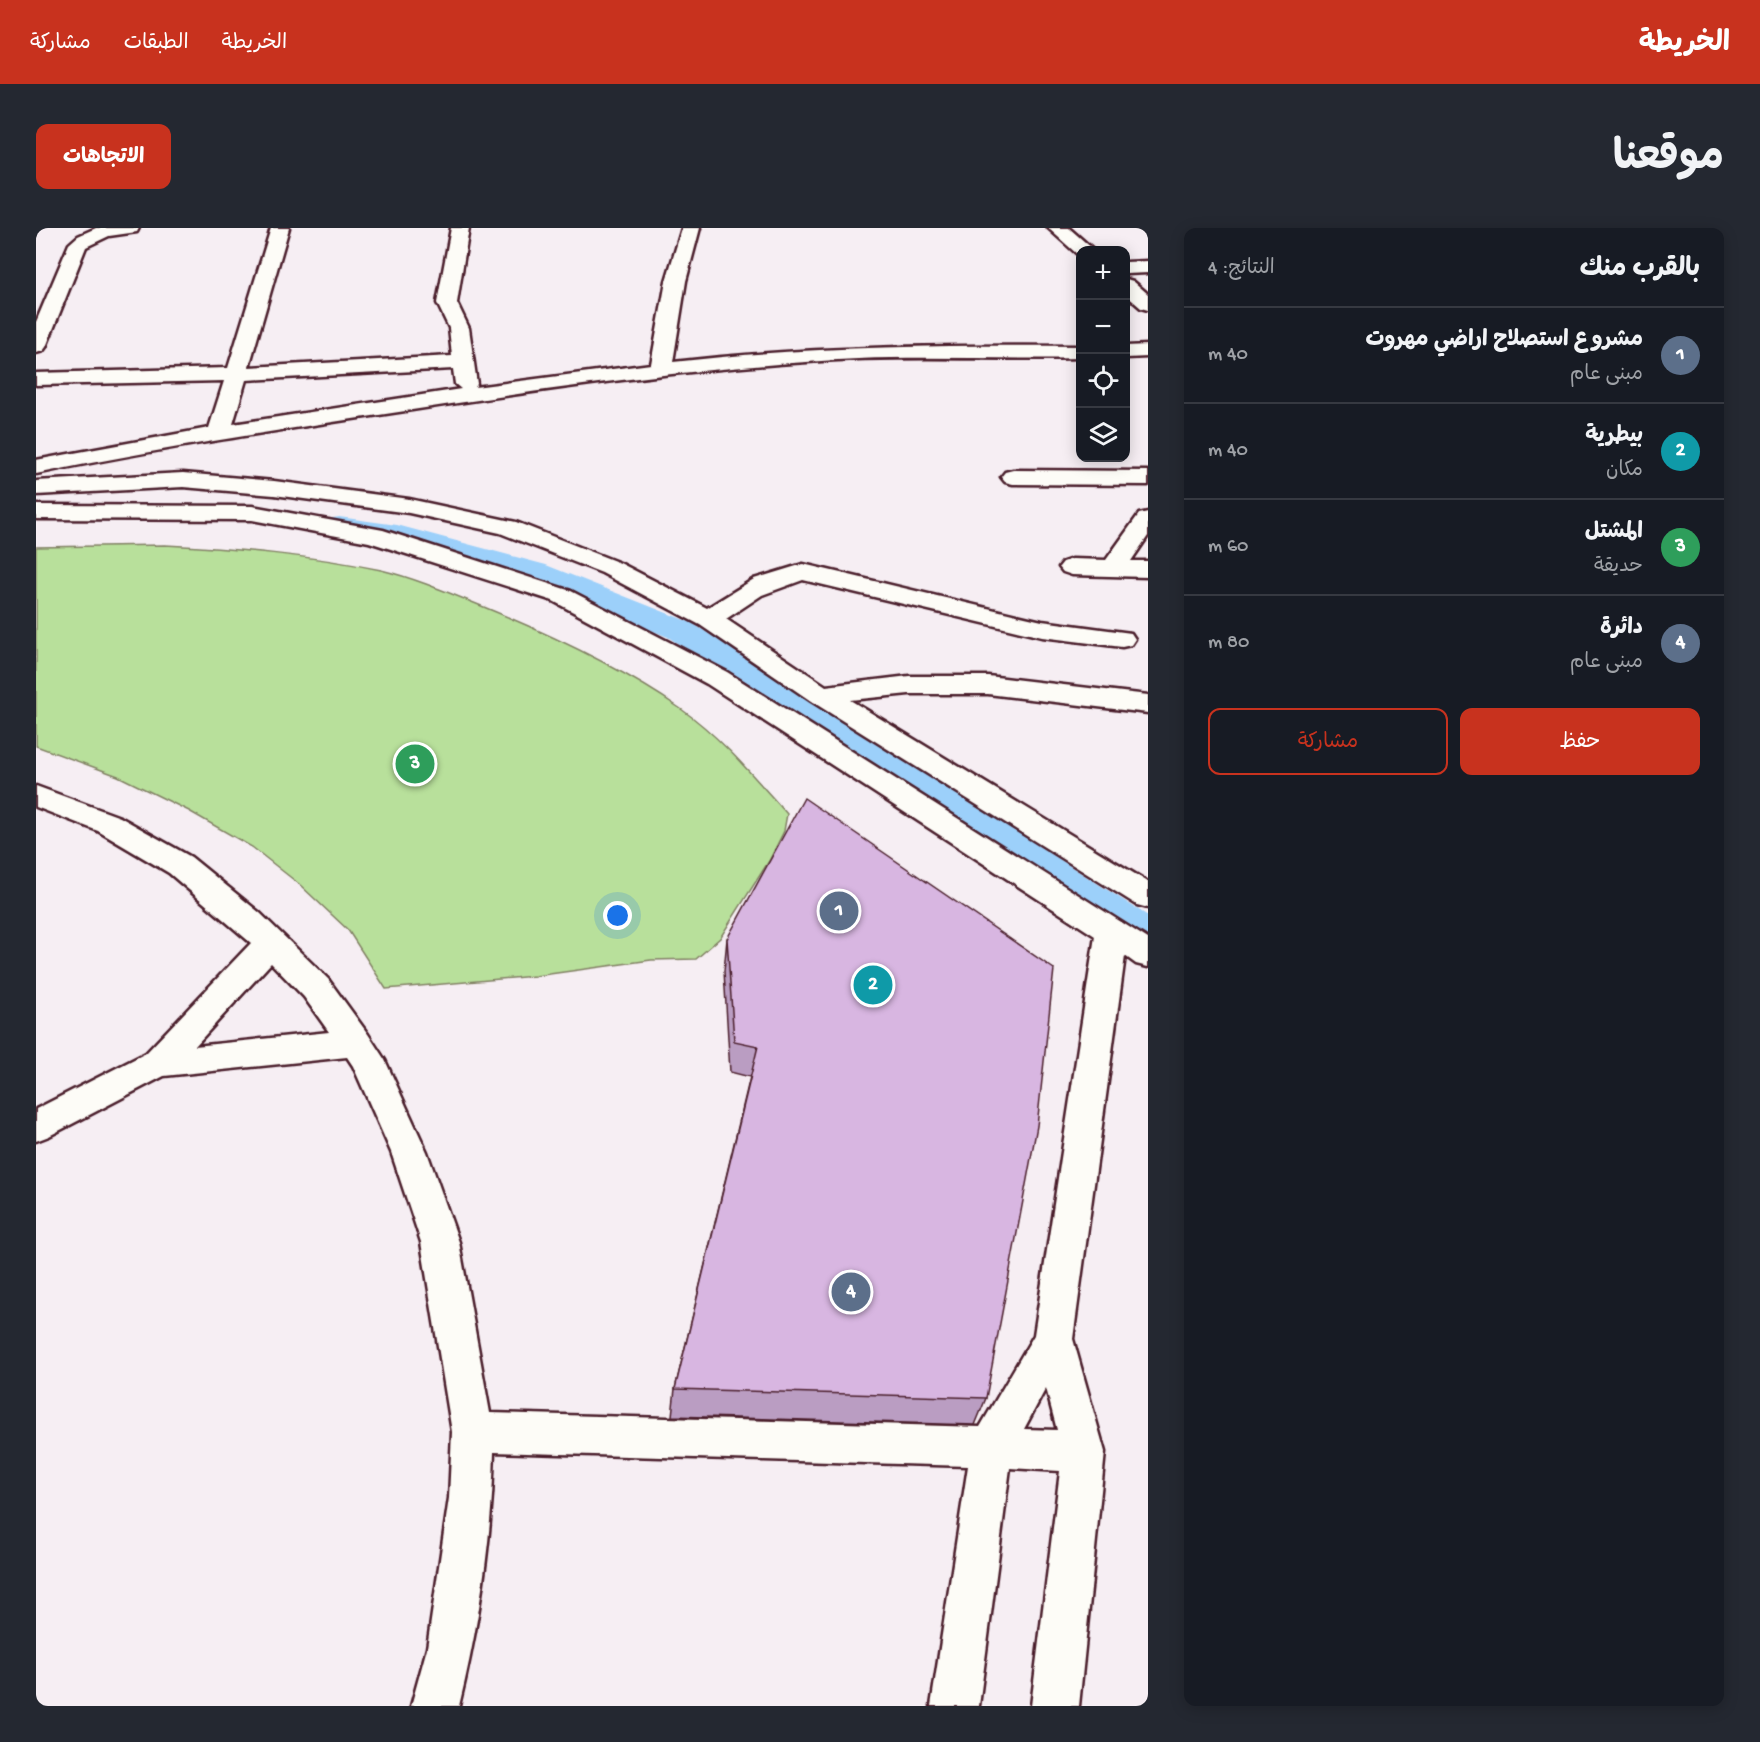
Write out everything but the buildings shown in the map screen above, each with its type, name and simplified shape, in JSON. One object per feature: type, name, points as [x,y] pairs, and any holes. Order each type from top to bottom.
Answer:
[{"type":"street","points":[[36,347],[54,283],[78,244],[92,234],[111,229],[130,228]]},
{"type":"street","points":[[219,433],[280,228]]},
{"type":"street","points":[[460,228],[447,303],[459,328],[467,395]]},
{"type":"street","points":[[661,369],[675,281],[691,228]]},
{"type":"street","points":[[1057,228],[1079,246]]},
{"type":"street","points":[[1130,268],[1148,267]]},
{"type":"street","points":[[1130,289],[1148,304]]},
{"type":"street","points":[[1130,351],[1148,351]]},
{"type":"street","points":[[36,467],[117,449],[219,433],[467,395],[661,369],[859,353],[1076,352]]},
{"type":"street","points":[[36,379],[236,374],[463,362]]},
{"type":"street","points":[[1013,477],[1148,478]]},
{"type":"street","points":[[36,488],[183,480],[274,488],[409,506],[507,527],[610,567],[709,619],[821,695],[1148,897]]},
{"type":"street","points":[[36,512],[252,513],[374,535],[562,596],[717,678],[1148,955]]},
{"type":"street","points":[[1113,568],[1148,519]]},
{"type":"street","points":[[1072,567],[1148,569]]},
{"type":"street","points":[[709,619],[751,588],[775,578],[803,572],[1042,629],[1122,639]]},
{"type":"street","points":[[821,695],[909,685],[988,685],[1148,704]]},
{"type":"street","points":[[36,796],[109,824],[180,865],[249,921],[316,988],[368,1060],[409,1152],[440,1242],[473,1432],[471,1498],[450,1648],[435,1706]]},
{"type":"street","points":[[955,1706],[992,1447],[1053,1338],[1112,930]]},
{"type":"street","points":[[36,1126],[158,1063],[271,943]]},
{"type":"street","points":[[158,1063],[356,1043]]},
{"type":"street","points":[[1053,1338],[1084,1452],[1055,1706]]},
{"type":"street","points":[[473,1432],[992,1447],[1084,1452]]},
{"type":"green space","points":[[165,545],[273,553],[381,570],[443,590],[556,639],[634,679],[696,720],[737,758],[787,814],[784,831],[769,861],[720,938],[696,959],[651,960],[535,976],[386,989],[348,930],[299,884],[252,847],[189,811],[118,776],[36,746],[36,547]]},
{"type":"waterway","points":[[339,526],[397,534],[535,572],[680,630],[1148,936]]},
{"type":"place","name":"المشتل","points":[[415,764]]},
{"type":"place","name":"مشروع استصلاح اراضي مهروت","points":[[839,911]]},
{"type":"place","name":"بيطرية","points":[[873,985]]},
{"type":"place","name":"دائرة","points":[[851,1292]]}]
